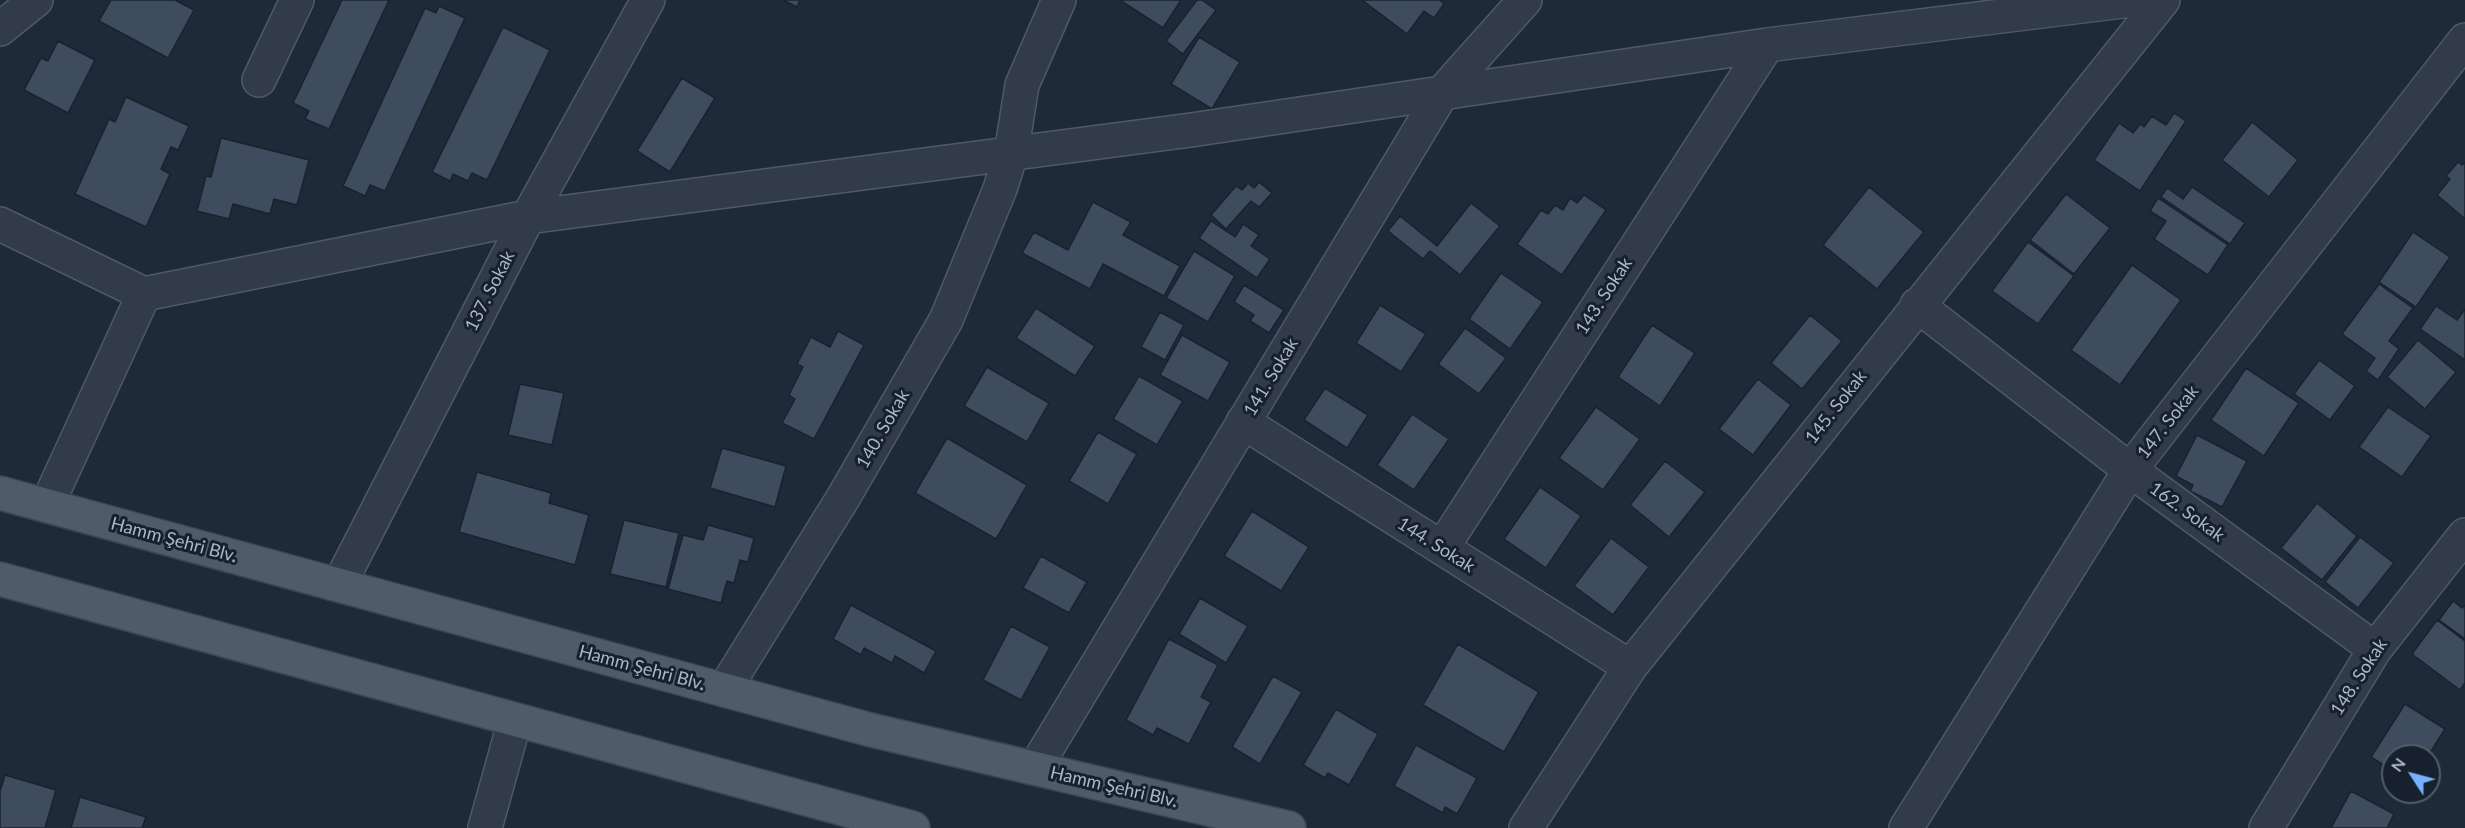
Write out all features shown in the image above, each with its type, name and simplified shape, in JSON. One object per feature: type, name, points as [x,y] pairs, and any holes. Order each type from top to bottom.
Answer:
[{"type":"main road","name":"Hamm Şehri Blv.","points":[[0,493],[871,730],[1288,828]]},
{"type":"main road","points":[[0,579],[913,828]]},
{"type":"street","points":[[0,29],[36,0]]},
{"type":"street","points":[[260,80],[297,0]]},
{"type":"street","name":"140. Sokak","points":[[724,690],[843,498],[946,320],[1000,189],[1011,154],[1022,85],[1059,0]]},
{"type":"street","name":"141. Sokak","points":[[1035,768],[1442,93],[1526,0]]},
{"type":"street","points":[[0,224],[144,294],[528,217],[1011,154],[1767,45],[2131,0]]},
{"type":"street","name":"145. Sokak","points":[[1526,828],[1630,667],[2163,0]]},
{"type":"street","name":"137. Sokak","points":[[339,585],[641,2]]},
{"type":"street","name":"147. Sokak","points":[[1906,828],[2130,470],[2465,40]]},
{"type":"street","name":"143. Sokak","points":[[1442,548],[1767,45]]},
{"type":"street","points":[[47,505],[144,294]]},
{"type":"street","name":"162. Sokak","points":[[1917,305],[2130,470],[2374,649]]},
{"type":"street","name":"144. Sokak","points":[[1244,422],[1630,667]]},
{"type":"street","name":"148. Sokak","points":[[2266,828],[2374,649],[2465,535]]},
{"type":"street","points":[[485,828],[515,720]]},
{"type":"building","points":[[111,0],[175,0],[194,10],[168,58],[99,21]]},
{"type":"building","points":[[342,0],[389,0],[329,129],[305,119],[309,111],[293,103]]},
{"type":"building","points":[[783,0],[800,0],[797,7]]},
{"type":"building","points":[[1120,0],[1181,0],[1163,28]]},
{"type":"building","points":[[1197,0],[1202,0],[1216,10],[1183,54],[1166,41]]},
{"type":"building","points":[[1362,0],[1440,0],[1444,4],[1434,18],[1424,11],[1407,34]]},
{"type":"building","points":[[439,6],[465,18],[385,191],[370,185],[365,196],[343,186],[425,8],[436,13]]},
{"type":"building","points":[[503,27],[550,50],[487,180],[472,173],[468,181],[453,174],[450,181],[432,172]]},
{"type":"building","points":[[1199,37],[1240,62],[1212,109],[1171,84]]},
{"type":"building","points":[[58,41],[95,60],[68,113],[24,90],[41,58],[48,61]]},
{"type":"building","points":[[682,78],[715,98],[670,172],[637,151]]},
{"type":"building","points":[[126,97],[189,126],[178,150],[171,147],[161,169],[170,174],[146,227],[75,194],[109,119],[115,122]]},
{"type":"building","points":[[2174,113],[2186,121],[2140,191],[2094,160],[2119,123],[2133,133],[2140,124],[2144,127],[2152,116],[2166,125]]},
{"type":"building","points":[[2252,122],[2298,160],[2269,197],[2222,160]]},
{"type":"building","points":[[221,138],[309,160],[297,205],[274,199],[270,214],[233,204],[229,219],[197,211],[206,176],[211,177]]},
{"type":"building","points":[[2458,162],[2462,165],[2465,162],[2465,219],[2437,195],[2450,179],[2446,176]]},
{"type":"building","points":[[1259,182],[1272,193],[1259,207],[1251,201],[1226,229],[1211,215],[1236,186],[1242,190],[1248,183],[1254,188]]},
{"type":"building","points":[[1869,187],[1924,232],[1877,289],[1823,245]]},
{"type":"building","points":[[2192,187],[2245,223],[2230,244],[2161,197],[2167,188],[2183,199]]},
{"type":"building","points":[[2066,194],[2110,228],[2074,274],[2030,240]]},
{"type":"building","points":[[1584,195],[1606,210],[1562,275],[1517,244],[1541,210],[1548,214],[1555,205],[1563,210],[1570,198],[1577,203]]},
{"type":"building","points":[[2158,198],[2228,245],[2208,275],[2154,239],[2166,221],[2150,211]]},
{"type":"building","points":[[1093,202],[1131,222],[1123,235],[1180,266],[1164,296],[1103,264],[1090,289],[1022,253],[1034,232],[1068,250]]},
{"type":"building","points":[[1471,203],[1500,226],[1460,275],[1430,251],[1423,259],[1388,231],[1400,216],[1437,246]]},
{"type":"building","points":[[1211,221],[1235,237],[1243,224],[1259,235],[1251,246],[1270,259],[1257,278],[1199,238]]},
{"type":"building","points":[[2413,232],[2450,257],[2416,307],[2379,282]]},
{"type":"building","points":[[2028,242],[2074,276],[2038,324],[1992,291]]},
{"type":"building","points":[[1194,251],[1235,276],[1208,322],[1166,298]]},
{"type":"building","points":[[2132,265],[2181,300],[2120,385],[2071,350]]},
{"type":"building","points":[[1501,273],[1543,302],[1510,349],[1469,319]]},
{"type":"building","points":[[2379,284],[2413,308],[2389,341],[2399,349],[2378,380],[2366,371],[2375,358],[2342,334]]},
{"type":"building","points":[[1244,285],[1284,310],[1269,333],[1250,321],[1254,315],[1234,302]]},
{"type":"building","points":[[1380,305],[1426,334],[1401,372],[1356,343]]},
{"type":"building","points":[[2436,306],[2457,320],[2465,309],[2465,360],[2420,329]]},
{"type":"building","points":[[1036,308],[1095,346],[1075,376],[1016,338]]},
{"type":"building","points":[[1160,312],[1184,325],[1165,360],[1141,347]]},
{"type":"building","points":[[1810,315],[1842,341],[1802,389],[1771,363]]},
{"type":"building","points":[[1652,325],[1695,353],[1660,406],[1618,377]]},
{"type":"building","points":[[1465,328],[1506,358],[1479,394],[1438,364]]},
{"type":"building","points":[[838,331],[864,345],[814,439],[782,423],[795,399],[789,395],[803,367],[797,364],[811,337],[830,347]]},
{"type":"building","points":[[1182,335],[1230,362],[1208,401],[1160,375]]},
{"type":"building","points":[[2418,340],[2456,372],[2425,409],[2387,377]]},
{"type":"building","points":[[2319,360],[2355,386],[2330,420],[2294,394]]},
{"type":"building","points":[[987,367],[1049,403],[1027,442],[964,406]]},
{"type":"building","points":[[2246,368],[2299,403],[2264,456],[2211,420]]},
{"type":"building","points":[[1139,376],[1183,401],[1157,445],[1113,419]]},
{"type":"building","points":[[1758,379],[1791,405],[1753,455],[1719,429]]},
{"type":"building","points":[[520,384],[564,393],[552,445],[508,435]]},
{"type":"building","points":[[1325,388],[1368,415],[1347,448],[1304,420]]},
{"type":"building","points":[[1596,407],[1640,439],[1603,490],[1559,458]]},
{"type":"building","points":[[2388,407],[2431,436],[2402,477],[2359,447]]},
{"type":"building","points":[[1412,414],[1449,439],[1414,490],[1377,465]]},
{"type":"building","points":[[1098,432],[1137,454],[1108,504],[1069,481]]},
{"type":"building","points":[[2197,435],[2247,461],[2222,507],[2190,491],[2193,485],[2176,476]]},
{"type":"building","points":[[947,438],[1027,485],[996,539],[915,493]]},
{"type":"building","points":[[722,448],[786,466],[775,507],[710,488]]},
{"type":"building","points":[[1665,461],[1705,492],[1669,537],[1630,505]]},
{"type":"building","points":[[477,472],[551,493],[549,503],[589,515],[575,565],[459,532]]},
{"type":"building","points":[[1540,487],[1581,516],[1546,568],[1504,539]]},
{"type":"building","points":[[2317,503],[2357,536],[2322,580],[2281,548]]},
{"type":"building","points":[[1252,511],[1309,547],[1281,591],[1224,556]]},
{"type":"building","points":[[624,520],[679,533],[666,587],[610,574]]},
{"type":"building","points":[[708,525],[754,538],[748,562],[740,560],[734,583],[727,581],[721,603],[668,589],[683,535],[703,540]]},
{"type":"building","points":[[2360,537],[2394,563],[2358,608],[2325,582]]},
{"type":"building","points":[[1611,538],[1649,567],[1613,615],[1574,586]]},
{"type":"building","points":[[1041,556],[1087,582],[1069,613],[1023,588]]},
{"type":"building","points":[[1200,598],[1248,626],[1226,663],[1179,634]]},
{"type":"building","points":[[2453,601],[2462,608],[2465,605],[2465,639],[2439,620]]},
{"type":"building","points":[[851,605],[936,651],[924,673],[895,656],[892,663],[864,648],[861,655],[833,639]]},
{"type":"building","points":[[2437,620],[2465,641],[2465,683],[2460,690],[2412,654]]},
{"type":"building","points":[[1011,626],[1050,647],[1021,700],[983,680]]},
{"type":"building","points":[[1169,639],[1218,665],[1201,697],[1211,702],[1189,744],[1157,728],[1153,735],[1126,720]]},
{"type":"building","points":[[1458,644],[1539,692],[1504,752],[1423,705]]},
{"type":"building","points":[[1273,676],[1302,692],[1260,764],[1232,747]]},
{"type":"building","points":[[2405,704],[2445,729],[2436,744],[2381,744],[2381,763],[2371,757]]},
{"type":"building","points":[[1336,709],[1378,734],[1349,785],[1328,773],[1325,778],[1303,765]]},
{"type":"building","points":[[1416,745],[1477,778],[1457,814],[1445,807],[1443,813],[1394,786]]},
{"type":"building","points":[[5,775],[56,790],[45,828],[0,828],[0,791]]},
{"type":"building","points":[[2351,791],[2394,814],[2387,828],[2331,828]]},
{"type":"building","points":[[80,797],[146,817],[142,828],[71,828]]}]
